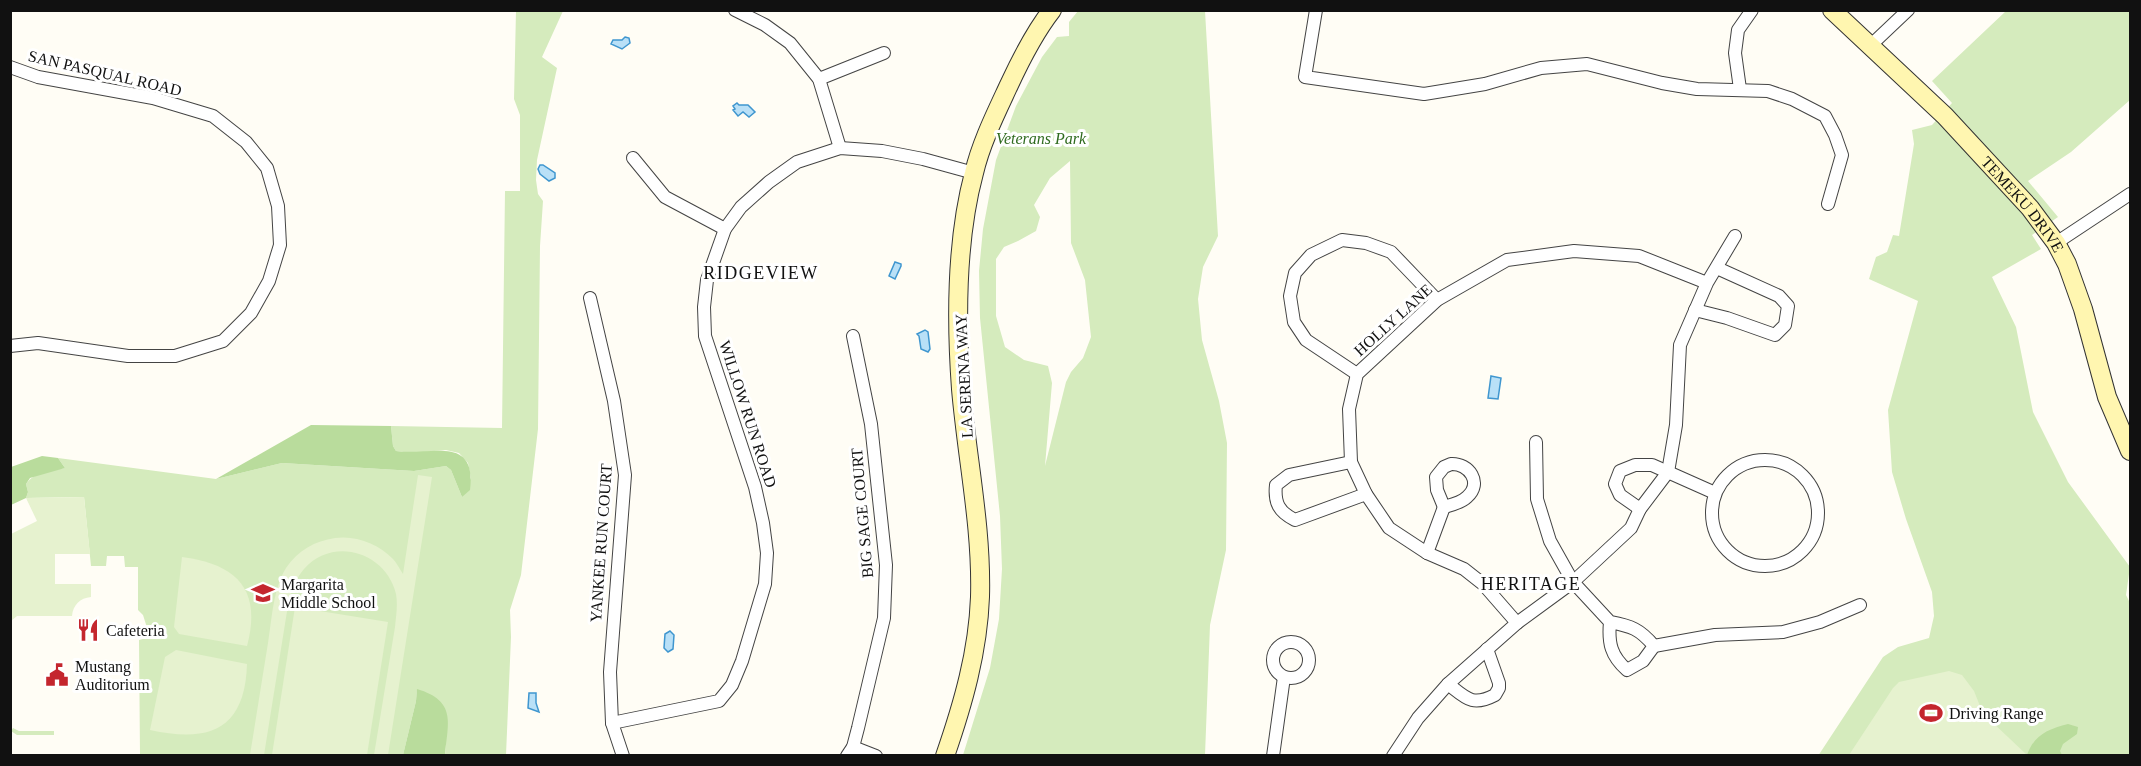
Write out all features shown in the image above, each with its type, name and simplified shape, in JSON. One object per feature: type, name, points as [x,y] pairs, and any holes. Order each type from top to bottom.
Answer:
[{"type":"main road","name":"LA SERENA WAY","points":[[945,756],[968,679],[976,639],[980,598],[980,548],[960,360],[960,274],[965,221],[974,172],[993,118],[1024,54],[1052,10]]},
{"type":"main road","name":"TEMEKU DRIVE","points":[[1832,10],[1946,116],[2030,208],[2056,243],[2067,264],[2083,309],[2107,397],[2130,451]]},
{"type":"street","points":[[735,10],[765,25],[790,43],[819,79],[840,148]]},
{"type":"street","points":[[1316,10],[1305,77],[1424,94],[1485,84],[1541,69],[1587,64],[1696,90],[1768,91],[1792,99],[1825,116],[1842,155],[1828,204]]},
{"type":"street","points":[[1740,90],[1735,53],[1738,30],[1752,10]]},
{"type":"street","points":[[1870,46],[1908,10]]},
{"type":"street","points":[[819,79],[884,53]]},
{"type":"street","name":"SAN PASQUAL ROAD","points":[[10,67],[38,77],[153,98],[213,116],[246,142],[267,168],[278,206],[280,245],[269,281],[251,313],[223,341],[175,356],[128,356],[38,343],[10,346]]},
{"type":"street","name":"WILLOW RUN ROAD","points":[[612,723],[719,701],[732,685],[739,669],[765,584],[766,553],[763,524],[755,487],[705,336],[704,307],[707,280],[725,229],[741,207],[769,182],[797,162],[840,148],[882,151],[974,172]]},
{"type":"street","points":[[633,158],[665,197],[725,229]]},
{"type":"street","points":[[2056,243],[2130,194]]},
{"type":"street","points":[[1393,756],[1418,718],[1448,684],[1517,623],[1573,582],[1631,528],[1640,509],[1668,472],[1676,425],[1680,345],[1707,283],[1735,236]]},
{"type":"street","points":[[1358,374],[1306,340],[1294,322],[1290,296],[1295,273],[1311,255],[1342,240],[1366,243],[1390,252],[1437,300]]},
{"type":"street","name":"HOLLY LANE","points":[[1517,623],[1483,584],[1464,569],[1427,553],[1389,528],[1366,494],[1351,462],[1349,409],[1358,374],[1437,300],[1507,260],[1574,251],[1639,256],[1707,283]]},
{"type":"street","points":[[1695,310],[1727,318],[1775,335],[1785,325],[1788,306],[1779,296],[1717,268]]},
{"type":"street","name":"YANKEE RUN COURT","points":[[590,298],[615,401],[625,475],[610,672],[612,723],[623,756]]},
{"type":"street","name":"BIG SAGE COURT","points":[[850,751],[873,672],[884,618],[886,565],[871,424],[853,336]]},
{"type":"street","points":[[1536,442],[1537,499],[1550,541],[1573,582],[1610,622],[1632,626],[1646,636],[1654,646]]},
{"type":"street","points":[[1755,460],[1773,460],[1790,465],[1804,476],[1814,491],[1819,507],[1818,525],[1811,541],[1792,559],[1767,566],[1749,564],[1734,556],[1721,544],[1714,528],[1712,510],[1715,493],[1725,478],[1738,467],[1755,460]]},
{"type":"street","points":[[1351,462],[1288,475],[1276,485],[1277,506],[1284,514],[1295,520],[1366,494]]},
{"type":"street","points":[[1640,509],[1620,495],[1615,484],[1620,471],[1635,465],[1652,465],[1715,493]]},
{"type":"street","points":[[1427,553],[1444,507]]},
{"type":"street","points":[[1610,622],[1608,639],[1611,649],[1617,661],[1628,670],[1643,661],[1654,646],[1715,635],[1783,632],[1820,622],[1860,605]]},
{"type":"street","points":[[1448,684],[1467,699],[1477,702],[1495,695],[1498,682],[1487,649]]},
{"type":"street","points":[[1273,756],[1284,677]]},
{"type":"street","points":[[850,751],[876,756]]},
{"type":"green space","name":"Margarita Middle School","points":[[516,11],[563,11],[542,57],[557,68],[537,160],[538,194],[543,201],[540,246],[538,429],[521,575],[510,610],[506,755],[445,755],[446,739],[417,690],[403,755],[140,755],[139,640],[150,637],[143,615],[138,610],[138,567],[125,567],[124,556],[107,556],[106,566],[91,566],[84,497],[26,498],[28,492],[26,484],[38,474],[65,468],[58,458],[216,479],[282,463],[414,471],[446,466],[451,470],[462,497],[471,478],[468,463],[459,453],[446,450],[411,453],[396,451],[393,446],[391,426],[502,428],[505,191],[520,191],[520,115],[514,99]]},
{"type":"green space","name":"Veterans Park","points":[[1078,11],[1205,11],[1218,236],[1203,267],[1198,299],[1202,340],[1219,401],[1227,443],[1226,550],[1210,625],[1205,755],[963,755],[990,668],[999,619],[1002,569],[1000,516],[980,318],[979,271],[983,229],[996,160],[1016,106],[1042,57],[1057,37],[1069,36],[1069,22]],"holes":[[[1070,161],[1071,243],[1085,280],[1091,337],[1083,358],[1066,382],[1045,466],[1052,383],[1048,366],[1024,360],[1005,347],[996,316],[996,259],[1004,247],[1036,231],[1040,217],[1034,205],[1050,178]]]},
{"type":"green space","points":[[2006,11],[2130,11],[2130,100],[2071,152],[2028,181],[2058,217],[2032,235],[2041,249],[1992,277],[2016,327],[2033,412],[2068,482],[2130,567],[2126,595],[2130,603],[2130,755],[1818,756],[1883,657],[1898,647],[1929,638],[1934,616],[1932,592],[1892,472],[1888,410],[1918,301],[1869,279],[1876,257],[1887,252],[1893,235],[1899,236],[1914,144],[1912,130],[1932,125],[1952,103],[1932,81]]},
{"type":"green space","points":[[311,425],[391,426],[393,446],[396,451],[448,451],[459,454],[466,461],[470,472],[470,490],[462,497],[451,470],[446,466],[414,471],[282,463],[216,479]]},
{"type":"green space","points":[[42,456],[58,458],[65,468],[30,478],[26,484],[28,492],[26,498],[11,505],[11,467]]},
{"type":"green space","points":[[418,475],[432,477],[388,755],[374,755],[395,627],[396,594],[390,580],[370,559],[357,553],[343,551],[329,553],[316,559],[304,569],[295,583],[289,599],[264,755],[250,755],[274,604],[278,585],[286,568],[307,547],[328,539],[343,537],[359,539],[381,549],[394,561],[403,574]]},
{"type":"green space","points":[[84,497],[90,554],[55,554],[55,584],[91,584],[91,597],[78,603],[72,616],[17,616],[11,621],[11,534],[37,521],[26,498]]},
{"type":"green space","points":[[182,557],[217,566],[231,573],[241,583],[248,595],[251,609],[251,626],[247,646],[179,634],[174,627]]},
{"type":"green space","points":[[295,607],[388,622],[367,755],[272,755]]},
{"type":"green space","points":[[176,650],[247,664],[245,686],[239,704],[231,717],[220,727],[190,734],[171,734],[150,730],[165,657]]},
{"type":"green space","name":"Driving Range","points":[[1949,671],[1962,675],[1990,720],[2027,755],[1849,755],[1899,682]]},
{"type":"green space","points":[[417,689],[439,700],[447,714],[445,755],[403,755]]},
{"type":"green space","points":[[2068,724],[2078,727],[2077,734],[2063,744],[2060,751],[2062,755],[2027,755],[2034,742],[2043,734]]},
{"type":"green space","points":[[13,728],[19,731],[54,731],[54,735],[17,735],[11,731]]},
{"type":"water","points":[[625,37],[629,38],[630,43],[622,49],[611,44],[613,40],[622,40]]},
{"type":"water","points":[[737,103],[748,105],[755,112],[749,117],[743,112],[738,116],[733,110],[735,109],[733,106]]},
{"type":"water","points":[[540,165],[555,173],[555,178],[549,181],[540,174],[538,169]]},
{"type":"water","points":[[895,262],[901,266],[895,279],[889,276]]},
{"type":"water","points":[[925,330],[928,332],[930,349],[928,352],[921,349],[917,334]]},
{"type":"water","points":[[1491,376],[1501,378],[1498,399],[1488,398]]},
{"type":"water","points":[[670,631],[674,635],[673,649],[668,652],[664,648],[665,634]]},
{"type":"water","points":[[529,693],[536,693],[539,712],[528,708]]},
{"type":"place","name":"Margarita Middle School","points":[[263,593]]},
{"type":"place","name":"Cafeteria","points":[[88,630]]},
{"type":"place","name":"Mustang Auditorium","points":[[57,675]]},
{"type":"place","name":"Driving Range","points":[[1931,713]]},
{"type":"district","name":"RIDGEVIEW","points":[[761,273]]},
{"type":"district","name":"HERITAGE","points":[[1531,584]]}]
